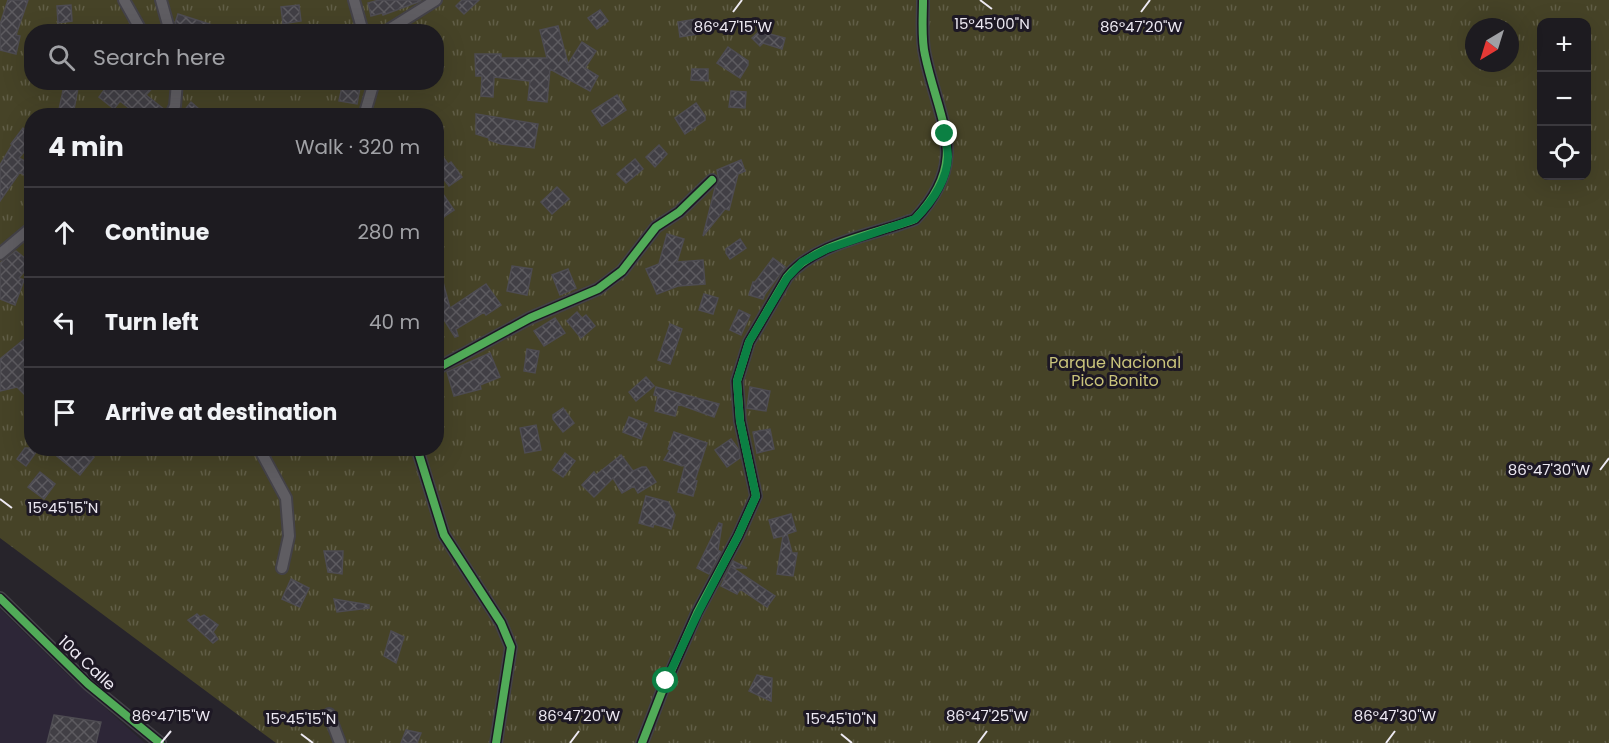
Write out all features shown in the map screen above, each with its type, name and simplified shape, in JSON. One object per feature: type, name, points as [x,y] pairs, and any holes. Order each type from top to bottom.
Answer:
[{"type":"street","points":[[124,0],[138,24]]},
{"type":"street","points":[[161,0],[168,24]]},
{"type":"street","points":[[354,0],[361,24]]},
{"type":"street","points":[[398,24],[436,0]]},
{"type":"street","points":[[642,743],[661,694],[698,613],[756,496],[740,421],[737,381],[749,342],[794,268],[827,249],[915,219],[926,208],[943,180],[948,158],[945,134],[924,54],[923,0]]},
{"type":"street","points":[[173,108],[176,90]]},
{"type":"street","points":[[366,108],[372,90]]},
{"type":"street","points":[[444,365],[530,318],[598,289],[622,271],[656,227],[679,212],[712,180]]},
{"type":"street","points":[[0,254],[24,234]]},
{"type":"street","points":[[263,456],[285,498],[289,536],[282,568]]},
{"type":"street","points":[[419,456],[444,535],[501,623],[511,647],[496,743]]},
{"type":"street","name":"10a Calle","points":[[0,598],[88,684],[160,743]]},
{"type":"street","points":[[329,714],[340,743]]},
{"type":"shaded area","points":[[0,609],[70,677],[145,743],[0,743]]},
{"type":"green space","name":"Parque Nacional Pico Bonito","points":[[0,0],[1609,0],[1609,743],[276,743],[0,538]]},
{"type":"building","points":[[8,0],[28,0],[16,35],[20,36],[16,54],[0,50],[0,24]]},
{"type":"building","points":[[379,0],[421,1],[383,15],[382,13],[371,16],[368,3]]},
{"type":"building","points":[[462,0],[479,0],[464,14],[456,6]]},
{"type":"building","points":[[71,5],[72,21],[58,23],[57,6]]},
{"type":"building","points":[[299,5],[301,21],[283,24],[281,7]]},
{"type":"building","points":[[600,10],[608,21],[597,29],[588,18]]},
{"type":"building","points":[[178,14],[209,24],[176,24]]},
{"type":"building","points":[[696,19],[699,34],[680,37],[678,22]]},
{"type":"building","points":[[558,26],[568,64],[582,42],[596,51],[585,68],[598,76],[590,91],[550,69],[547,102],[528,100],[530,81],[494,77],[493,97],[481,96],[482,76],[476,76],[475,54],[501,54],[501,58],[547,58],[540,30]]},
{"type":"building","points":[[762,29],[766,33],[785,38],[782,49],[763,43],[760,46],[752,38]]},
{"type":"building","points":[[728,47],[748,61],[740,78],[717,63]]},
{"type":"building","points":[[692,69],[708,69],[708,81],[691,80]]},
{"type":"building","points":[[63,90],[78,90],[74,108],[59,108]]},
{"type":"building","points":[[104,90],[151,90],[146,95],[162,108],[129,108],[120,101],[113,108],[99,97]]},
{"type":"building","points":[[341,90],[360,90],[357,104],[339,101]]},
{"type":"building","points":[[731,91],[746,92],[745,108],[729,107]]},
{"type":"building","points":[[617,95],[626,110],[602,126],[592,111]]},
{"type":"building","points":[[191,102],[198,108],[186,108]]},
{"type":"building","points":[[696,103],[705,116],[705,120],[685,134],[675,118]]},
{"type":"building","points":[[476,114],[538,124],[534,148],[501,144],[476,134]]},
{"type":"building","points":[[24,129],[24,152],[19,158],[24,161],[24,175],[20,172],[0,201],[0,165],[11,144]]},
{"type":"building","points":[[659,145],[667,154],[655,167],[646,157]]},
{"type":"building","points":[[444,158],[448,164],[451,162],[462,177],[449,186],[444,179]]},
{"type":"building","points":[[635,159],[643,169],[626,183],[617,174]]},
{"type":"building","points":[[741,160],[745,171],[738,174],[729,210],[725,209],[703,236],[715,188],[719,181],[717,170]]},
{"type":"building","points":[[557,187],[569,199],[552,214],[541,202]]},
{"type":"building","points":[[444,196],[454,210],[444,217]]},
{"type":"building","points":[[667,234],[684,239],[677,262],[703,260],[705,284],[678,286],[657,294],[646,269],[659,264]]},
{"type":"building","points":[[740,239],[746,248],[730,259],[726,249]]},
{"type":"building","points":[[16,251],[24,257],[24,272],[19,278],[24,280],[15,305],[0,299],[0,263]]},
{"type":"building","points":[[773,258],[785,267],[763,299],[749,295],[753,282]]},
{"type":"building","points":[[512,266],[532,269],[527,295],[507,291]]},
{"type":"building","points":[[568,269],[576,288],[560,295],[552,275]]},
{"type":"building","points":[[486,284],[501,305],[486,315],[484,312],[456,329],[458,336],[455,337],[444,320],[444,286],[450,308]]},
{"type":"building","points":[[704,294],[718,298],[713,314],[699,310]]},
{"type":"building","points":[[739,310],[750,315],[741,335],[730,330]]},
{"type":"building","points":[[577,312],[582,318],[586,315],[595,326],[581,338],[567,321]]},
{"type":"building","points":[[555,318],[565,333],[544,346],[534,331]]},
{"type":"building","points":[[670,324],[682,329],[670,364],[658,360]]},
{"type":"building","points":[[24,340],[24,394],[17,387],[0,391],[0,359]]},
{"type":"building","points":[[527,349],[539,351],[535,373],[524,371]]},
{"type":"building","points":[[490,353],[500,377],[480,385],[481,389],[454,396],[447,372]]},
{"type":"building","points":[[646,377],[654,386],[636,401],[629,392]]},
{"type":"building","points":[[656,387],[719,404],[714,417],[678,404],[675,416],[655,411],[658,396],[654,395]]},
{"type":"building","points":[[750,387],[770,391],[766,411],[747,408]]},
{"type":"building","points":[[563,408],[574,423],[563,432],[553,419],[553,415]]},
{"type":"building","points":[[629,417],[647,424],[641,439],[623,432]]},
{"type":"building","points":[[536,425],[541,450],[525,453],[520,428]]},
{"type":"building","points":[[770,429],[774,449],[757,453],[753,432]]},
{"type":"building","points":[[674,432],[707,443],[695,480],[697,481],[693,496],[678,492],[685,465],[664,460],[670,450],[668,449]]},
{"type":"building","points":[[731,439],[739,450],[740,458],[727,467],[715,450]]},
{"type":"building","points":[[24,449],[24,456],[33,456],[26,466],[17,459]]},
{"type":"building","points":[[565,453],[575,461],[563,477],[553,470]]},
{"type":"building","points":[[621,455],[633,471],[646,467],[656,482],[638,493],[634,486],[622,493],[613,478],[594,497],[582,485],[594,472],[596,475]]},
{"type":"building","points":[[57,456],[94,457],[80,475]]},
{"type":"building","points":[[40,472],[55,484],[44,499],[28,487]]},
{"type":"building","points":[[646,496],[668,502],[675,515],[671,529],[639,523]]},
{"type":"building","points":[[791,514],[796,531],[787,534],[792,553],[797,553],[793,576],[777,574],[783,536],[774,538],[769,520]]},
{"type":"building","points":[[719,523],[722,524],[718,550],[721,552],[709,574],[697,568]]},
{"type":"building","points":[[324,551],[343,551],[342,574],[328,572]]},
{"type":"building","points":[[733,561],[747,568],[733,568],[775,596],[767,607],[740,589],[737,594],[721,586]]},
{"type":"building","points":[[291,579],[309,588],[300,607],[282,599]]},
{"type":"building","points":[[334,599],[369,605],[369,608],[337,612]]},
{"type":"building","points":[[197,614],[200,617],[204,615],[218,625],[213,632],[218,639],[213,643],[188,620]]},
{"type":"building","points":[[391,631],[404,637],[396,663],[384,656]]},
{"type":"building","points":[[757,675],[772,678],[771,701],[749,691]]},
{"type":"building","points":[[54,715],[101,722],[96,743],[47,743]]},
{"type":"building","points":[[406,730],[421,733],[417,743],[401,743]]},
{"type":"cycle path","points":[[642,743],[697,613],[738,536],[756,496],[740,421],[737,381],[749,342],[787,277],[799,265],[829,247],[915,219],[932,198],[942,178],[946,159],[946,140],[924,48],[923,0]]},
{"type":"cycle path","points":[[444,365],[530,318],[598,289],[622,271],[656,227],[679,212],[712,180]]},
{"type":"cycle path","points":[[419,456],[444,535],[501,623],[511,647],[496,743]]},
{"type":"cycle path","points":[[0,598],[88,684],[160,743]]},
{"type":"route","points":[[666,681],[756,496],[740,421],[737,381],[749,342],[794,268],[827,249],[915,219],[926,208],[943,180],[948,158],[945,134]]}]
